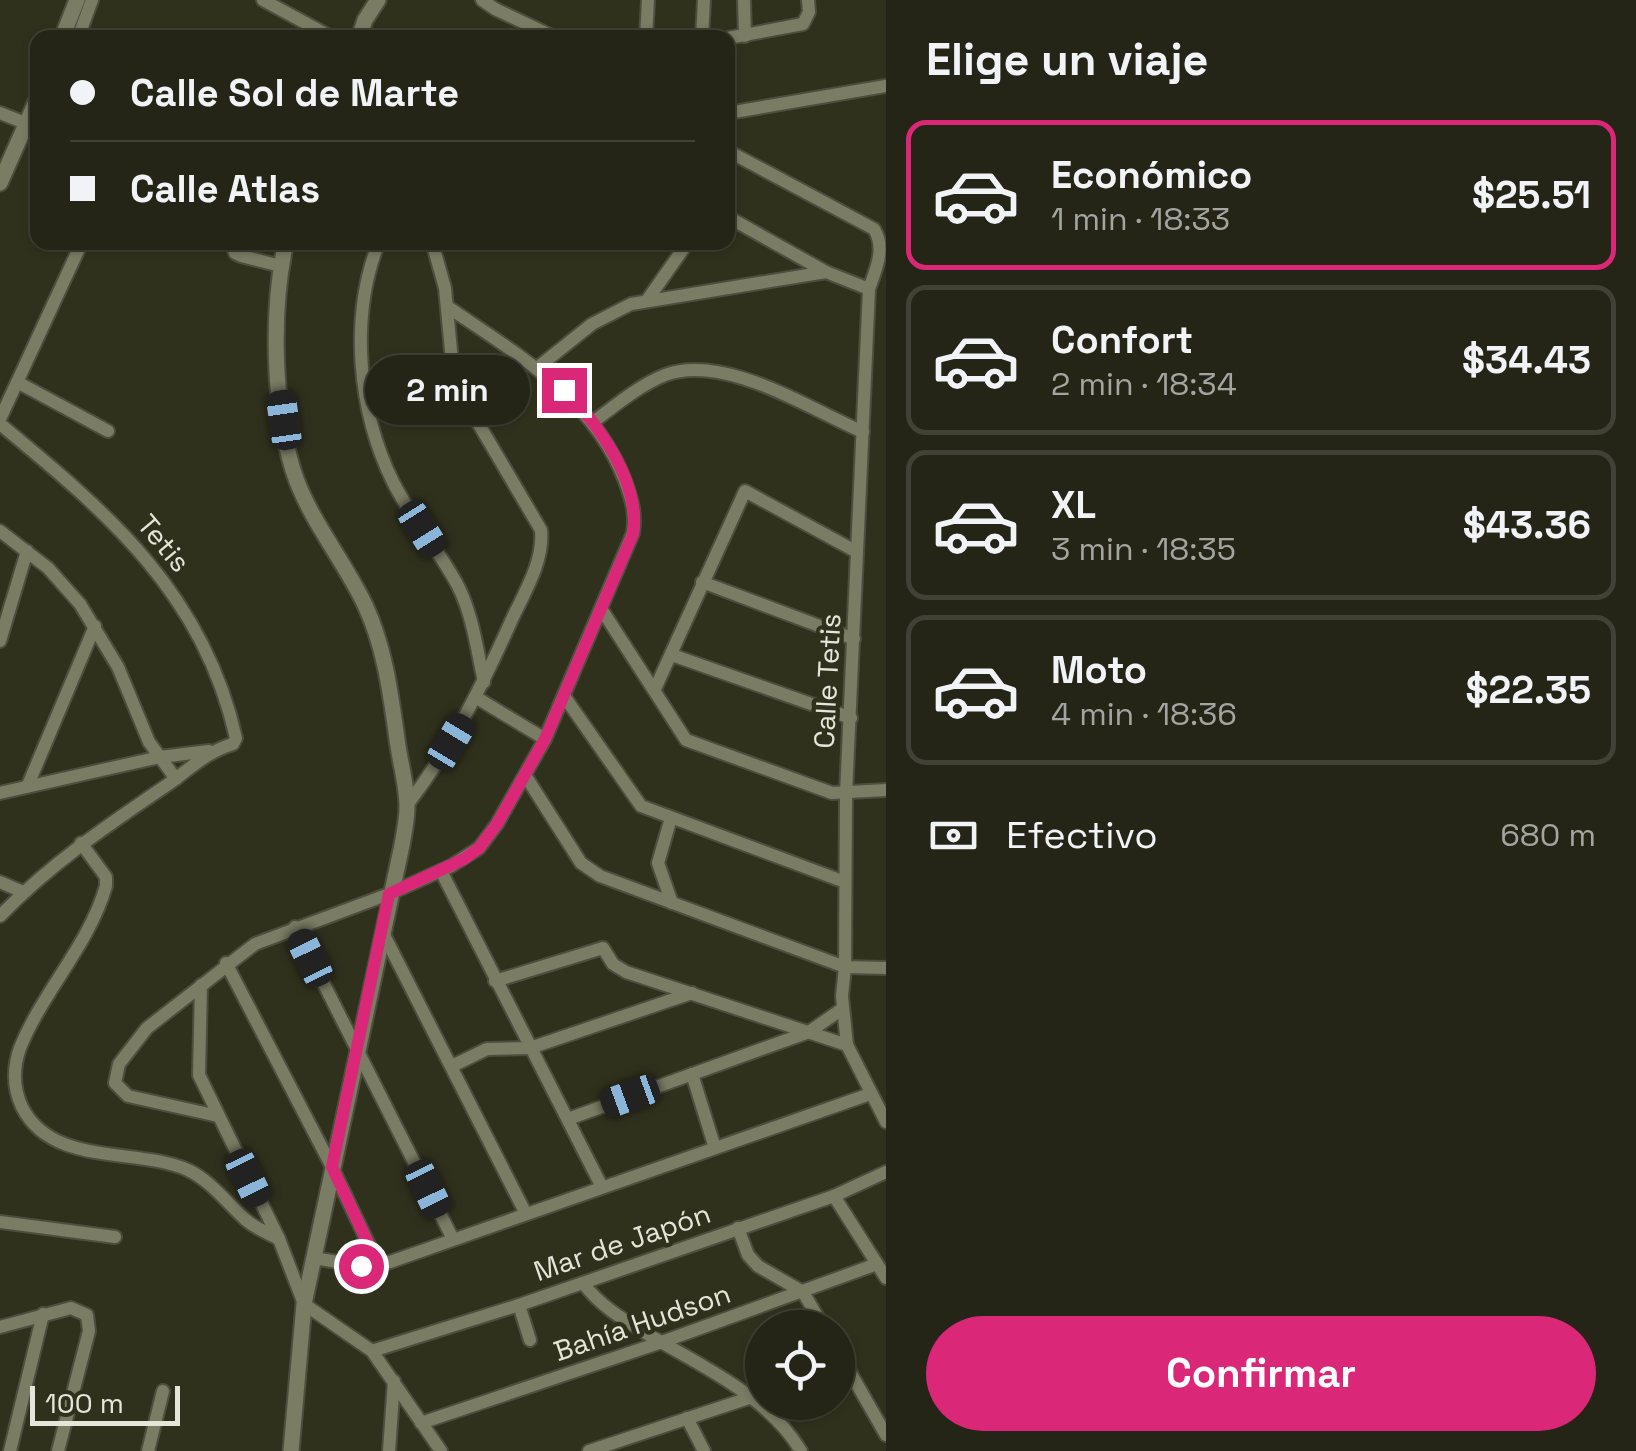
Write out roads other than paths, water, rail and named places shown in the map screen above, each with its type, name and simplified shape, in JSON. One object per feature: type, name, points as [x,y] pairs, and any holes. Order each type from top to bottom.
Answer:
[{"type":"street","points":[[65,30],[77,0]]},
{"type":"street","points":[[81,30],[92,0]]},
{"type":"street","points":[[263,0],[307,30]]},
{"type":"street","points":[[362,30],[378,0]]},
{"type":"street","points":[[482,0],[539,30]]},
{"type":"street","points":[[646,30],[648,0]]},
{"type":"street","points":[[702,30],[704,0]]},
{"type":"street","points":[[744,0],[745,36]]},
{"type":"street","points":[[735,37],[803,24],[809,12],[808,0]]},
{"type":"street","points":[[735,112],[886,86]]},
{"type":"street","points":[[0,112],[30,125]]},
{"type":"street","points":[[0,183],[30,130]]},
{"type":"street","name":"Calle Tetis","points":[[735,156],[878,234],[879,258],[869,289],[862,432],[846,794],[842,1009],[848,1046],[886,1122]]},
{"type":"street","points":[[735,222],[826,272],[869,289]]},
{"type":"street","points":[[0,422],[78,250]]},
{"type":"street","points":[[234,250],[235,254],[281,266]]},
{"type":"street","points":[[284,250],[279,385],[290,454],[300,487],[365,604],[378,638],[388,678],[407,805],[402,845],[304,1304],[291,1451]]},
{"type":"street","points":[[377,250],[362,327],[362,361],[375,440],[394,484],[458,587],[470,619],[484,682]]},
{"type":"street","points":[[407,805],[441,759],[477,698],[532,575],[542,543],[541,530],[454,382],[448,307],[435,250]]},
{"type":"street","points":[[648,300],[682,250]]},
{"type":"street","points":[[537,368],[592,324],[631,304],[826,272]]},
{"type":"street","points":[[218,1116],[128,1096],[116,1082],[120,1064],[147,1028],[255,944],[389,894],[479,848],[545,739],[633,534],[636,517],[619,466],[593,422],[537,368],[448,307]]},
{"type":"street","points":[[593,422],[650,382],[690,369],[708,368],[740,377],[862,432]]},
{"type":"street","points":[[20,383],[108,430]]},
{"type":"street","name":"Tetis","points":[[0,422],[117,524],[172,590],[205,651],[235,733],[234,744],[212,750]]},
{"type":"street","points":[[655,689],[744,491],[857,552]]},
{"type":"street","points":[[0,530],[67,587],[118,666],[150,742],[176,779]]},
{"type":"street","points":[[0,641],[26,551]]},
{"type":"street","points":[[702,582],[854,639]]},
{"type":"street","points":[[602,610],[686,740],[832,793],[886,790]]},
{"type":"street","points":[[28,784],[94,626]]},
{"type":"street","points":[[672,655],[851,718]]},
{"type":"street","points":[[564,696],[635,800],[648,810],[845,882]]},
{"type":"street","points":[[477,698],[545,739]]},
{"type":"street","points":[[0,793],[160,757],[212,750]]},
{"type":"street","points":[[0,916],[81,844],[212,750]]},
{"type":"street","points":[[525,775],[580,863],[590,871],[845,967],[886,968]]},
{"type":"street","points":[[671,818],[658,862],[672,902]]},
{"type":"street","points":[[81,844],[106,877],[106,886],[72,958],[18,1053],[14,1075],[21,1105],[38,1129],[54,1139],[100,1154],[190,1171],[249,1223],[279,1239]]},
{"type":"street","points":[[440,871],[602,1187]]},
{"type":"street","points":[[0,882],[23,892]]},
{"type":"street","points":[[295,928],[453,1238]]},
{"type":"street","points":[[382,933],[526,1214]]},
{"type":"street","points":[[495,981],[603,948],[619,969],[848,1046]]},
{"type":"street","points":[[226,963],[378,1264]]},
{"type":"street","points":[[201,985],[199,1075],[279,1239],[304,1304],[372,1351],[440,1451]]},
{"type":"street","points":[[452,1066],[487,1050],[530,1048],[694,992]]},
{"type":"street","points":[[568,1118],[808,1032],[842,1009]]},
{"type":"street","points":[[692,1074],[715,1148]]},
{"type":"street","points":[[314,1258],[342,1265],[378,1264],[870,1094]]},
{"type":"street","name":"Mar de Japón","points":[[372,1351],[520,1305],[834,1196],[886,1172]]},
{"type":"street","points":[[834,1196],[886,1278]]},
{"type":"street","points":[[0,1222],[115,1237]]},
{"type":"street","points":[[738,1228],[748,1255],[758,1266],[803,1292],[814,1310]]},
{"type":"street","name":"Bahía Hudson","points":[[421,1423],[878,1264]]},
{"type":"street","points":[[584,1283],[607,1310],[745,1393]]},
{"type":"street","points":[[520,1305],[530,1340]]},
{"type":"street","points":[[0,1326],[71,1308],[87,1314],[89,1331],[58,1451]]},
{"type":"street","points":[[10,1451],[43,1314]]},
{"type":"street","points":[[389,1451],[394,1381]]},
{"type":"street","points":[[855,1381],[886,1435]]},
{"type":"street","points":[[148,1451],[163,1391]]},
{"type":"street","points":[[589,1451],[745,1399]]},
{"type":"street","points":[[687,1418],[704,1451]]},
{"type":"street","points":[[777,1420],[801,1451]]}]
